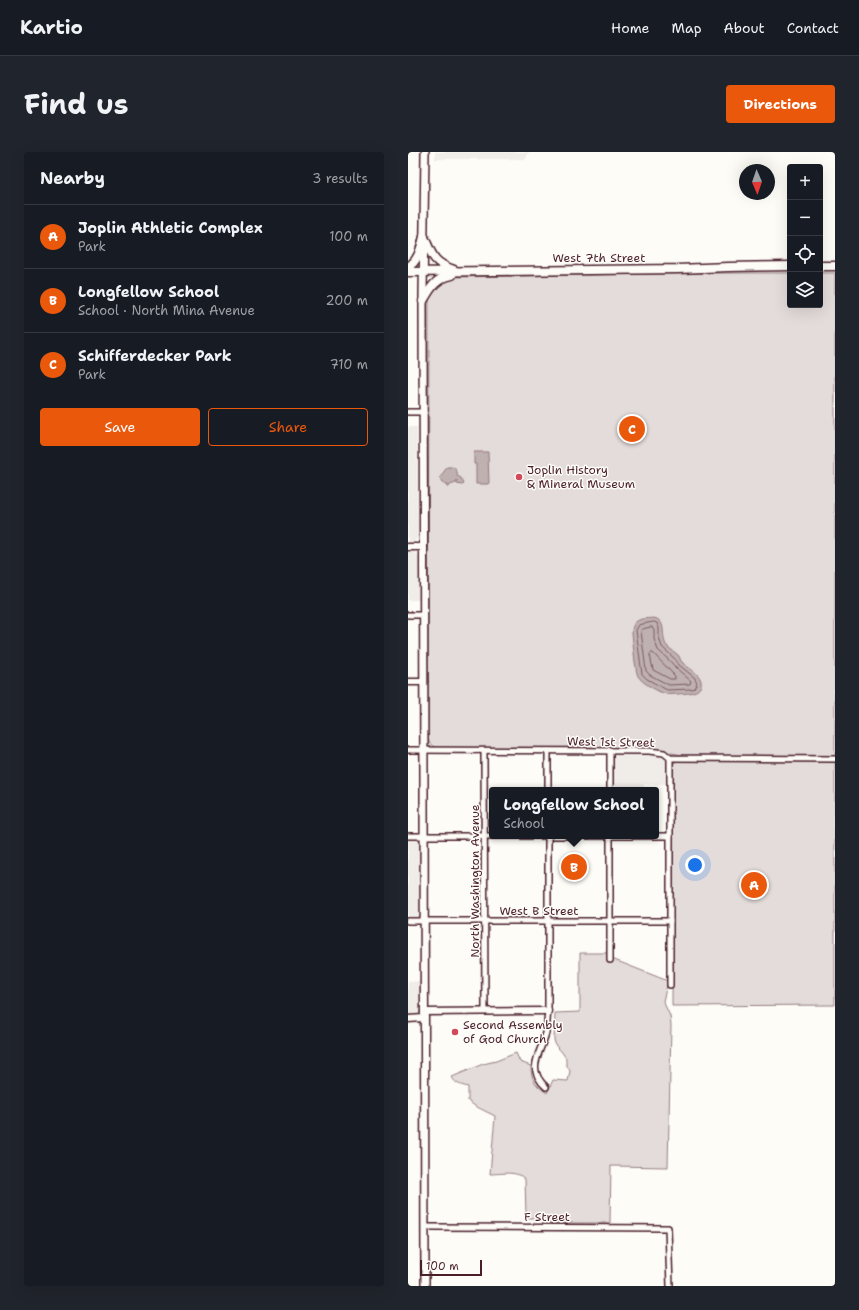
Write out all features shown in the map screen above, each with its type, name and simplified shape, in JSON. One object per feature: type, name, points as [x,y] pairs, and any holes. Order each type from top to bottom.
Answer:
[{"type":"main road","points":[[425,152],[423,272],[425,1286]]},
{"type":"main road","points":[[408,267],[419,255],[424,236]]},
{"type":"main road","points":[[424,236],[435,260],[458,272]]},
{"type":"main road","name":"West 7th Street","points":[[408,272],[678,269],[728,266],[787,266]]},
{"type":"main road","points":[[823,266],[835,266]]},
{"type":"main road","points":[[423,301],[439,279],[458,272]]},
{"type":"street","points":[[408,412],[424,412]]},
{"type":"street","points":[[408,547],[424,548]]},
{"type":"street","points":[[408,614],[424,615]]},
{"type":"street","points":[[408,682],[424,682]]},
{"type":"street","name":"West 1st Street","points":[[408,750],[610,750],[656,752],[664,754],[670,758],[835,759]]},
{"type":"street","points":[[610,750],[610,787]]},
{"type":"street","name":"North Washington Avenue","points":[[484,751],[485,1011]]},
{"type":"street","points":[[548,751],[548,787]]},
{"type":"street","points":[[670,758],[670,985]]},
{"type":"street","points":[[408,836],[489,837]]},
{"type":"street","points":[[659,836],[670,836]]},
{"type":"street","points":[[546,1087],[538,1078],[535,1067],[538,1053],[546,1033],[548,1011],[548,839]]},
{"type":"street","points":[[610,839],[610,960]]},
{"type":"street","name":"West B Street","points":[[408,921],[670,921]]},
{"type":"street","points":[[408,1019],[424,1015],[485,1011],[548,1011]]},
{"type":"street","name":"F Street","points":[[425,1227],[668,1228],[670,1286]]},
{"type":"shaded area","points":[[435,152],[529,152],[526,159],[435,159]]},
{"type":"shaded area","points":[[787,273],[787,308],[823,308],[823,273],[835,273],[835,758],[688,756],[650,749],[439,748],[434,747],[429,742],[429,298],[435,285],[449,277]]},
{"type":"shaded area","points":[[408,427],[417,427],[418,537],[410,544],[408,544]]},
{"type":"shaded area","points":[[408,551],[412,551],[420,558],[421,600],[408,600]]},
{"type":"shaded area","points":[[614,753],[653,754],[664,756],[668,763],[668,784],[644,784],[644,787],[612,787],[612,756]]},
{"type":"shaded area","points":[[677,761],[835,762],[835,1005],[672,1006],[673,765]]},
{"type":"shaded area","points":[[408,839],[421,840],[421,918],[419,919],[408,919]]},
{"type":"shaded area","points":[[580,953],[608,953],[612,959],[668,981],[663,1001],[670,1016],[671,1025],[668,1167],[611,1166],[610,1223],[552,1223],[549,1219],[545,1218],[529,1218],[526,1215],[525,1179],[513,1173],[490,1174],[495,1116],[468,1101],[468,1087],[457,1083],[452,1077],[483,1064],[496,1061],[516,1053],[520,1062],[531,1066],[534,1082],[547,1093],[553,1080],[568,1081],[570,1071],[566,1064],[566,1058],[556,1046],[554,1040],[555,1013],[580,1012]]},
{"type":"shaded area","points":[[421,981],[421,1010],[418,1015],[408,1016],[408,982]]},
{"type":"water","points":[[474,452],[488,452],[489,484],[476,484],[476,464],[474,464]]},
{"type":"water","points":[[447,467],[456,469],[457,476],[461,478],[464,484],[457,484],[457,480],[456,483],[447,487],[448,485],[442,482],[440,478]]},
{"type":"water","points":[[654,618],[661,623],[667,646],[700,678],[701,685],[697,691],[666,694],[650,687],[638,676],[634,656],[632,628],[638,620]]},
{"type":"place","name":"Schifferdecker Park","points":[[632,429]]},
{"type":"place","name":"Joplin History & Mineral Museum","points":[[519,477]]},
{"type":"place","name":"Longfellow School","points":[[574,867]]},
{"type":"place","name":"Joplin Athletic Complex","points":[[754,885]]},
{"type":"place","name":"Second Assembly of God Church","points":[[455,1032]]}]
